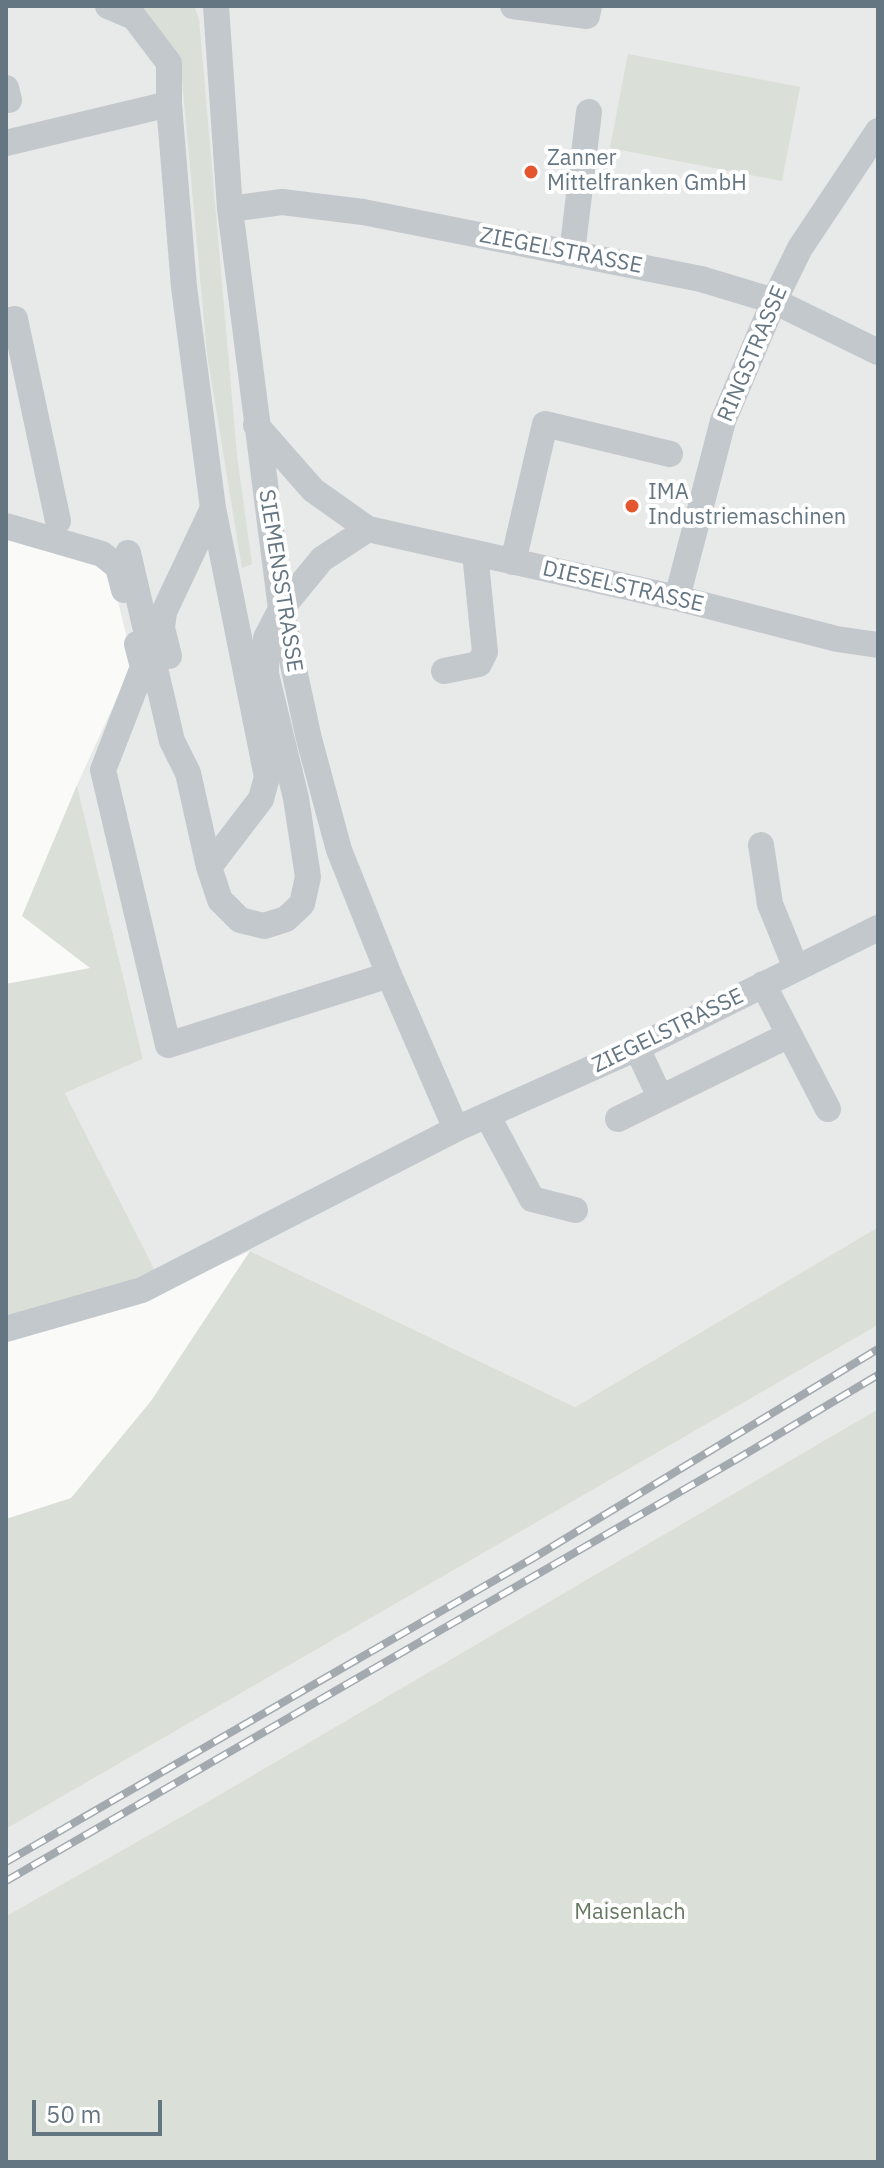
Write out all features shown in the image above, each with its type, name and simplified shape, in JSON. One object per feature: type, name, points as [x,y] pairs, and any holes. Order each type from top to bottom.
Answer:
[{"type":"street","points":[[108,6],[134,17],[169,63],[169,104],[184,287],[213,508],[267,777],[261,799],[209,867]]},
{"type":"street","name":"SIEMENSSTRASSE","points":[[216,6],[230,209],[281,609],[309,739],[339,850],[456,1129]]},
{"type":"street","points":[[513,6],[587,16],[589,6]]},
{"type":"street","points":[[6,143],[169,104]]},
{"type":"street","points":[[572,253],[589,112]]},
{"type":"street","name":"RINGSTRASSE","points":[[677,598],[723,421],[774,301],[800,248],[878,131]]},
{"type":"street","name":"ZIEGELSTRASSE","points":[[230,209],[282,202],[363,212],[701,279],[774,301],[878,352]]},
{"type":"street","points":[[6,321],[15,319],[58,521]]},
{"type":"street","points":[[513,562],[545,424],[670,454]]},
{"type":"street","name":"DIESELSTRASSE","points":[[256,425],[313,490],[368,529],[677,598],[837,639],[878,645]]},
{"type":"street","points":[[188,773],[189,743],[162,628],[164,612],[213,508]]},
{"type":"street","points":[[6,526],[102,554],[118,567],[143,667],[103,770],[168,1045],[389,975]]},
{"type":"street","points":[[128,553],[172,741],[188,773],[209,867],[220,900],[240,920],[264,926],[286,919],[302,904],[308,877],[296,798],[266,674],[266,638],[281,609],[322,559],[368,529]]},
{"type":"street","points":[[444,671],[479,664],[485,652],[475,553]]},
{"type":"street","points":[[761,845],[770,904],[796,968]]},
{"type":"street","name":"ZIEGELSTRASSE","points":[[6,1329],[142,1290],[456,1129],[637,1048],[878,928]]},
{"type":"street","points":[[763,984],[828,1109]]},
{"type":"street","points":[[618,1119],[789,1035]]},
{"type":"street","points":[[637,1048],[660,1097]]},
{"type":"street","points":[[487,1115],[532,1199],[575,1210]]},
{"type":"shaded area","points":[[6,6],[878,6],[878,1227],[575,1407],[250,1251],[165,1290],[65,1093],[143,1059],[77,785],[133,663],[110,569],[6,540]]},
{"type":"shaded area","points":[[878,1325],[878,1409],[207,1802],[6,1916],[6,1829]]},
{"type":"green space","points":[[133,6],[194,6],[199,19],[237,456],[252,564],[242,568],[207,354],[180,57],[141,10]]},
{"type":"green space","points":[[628,54],[800,87],[782,181],[610,148]]},
{"type":"green space","points":[[77,785],[143,1059],[65,1093],[165,1290],[6,1336],[6,984],[90,968],[22,916]]},
{"type":"green space","points":[[878,1227],[878,1325],[6,1829],[6,1519],[71,1498],[151,1401],[250,1251],[575,1407]]},
{"type":"green space","name":"Maisenlach","points":[[878,1409],[878,2162],[6,2162],[6,1916],[207,1802]]},
{"type":"railway","points":[[6,1862],[535,1557],[878,1349]]},
{"type":"railway","points":[[6,1881],[878,1375]]},
{"type":"place","name":"Zanner Mittelfranken GmbH","points":[[531,172]]},
{"type":"place","name":"IMA Industriemaschinen","points":[[632,506]]}]
